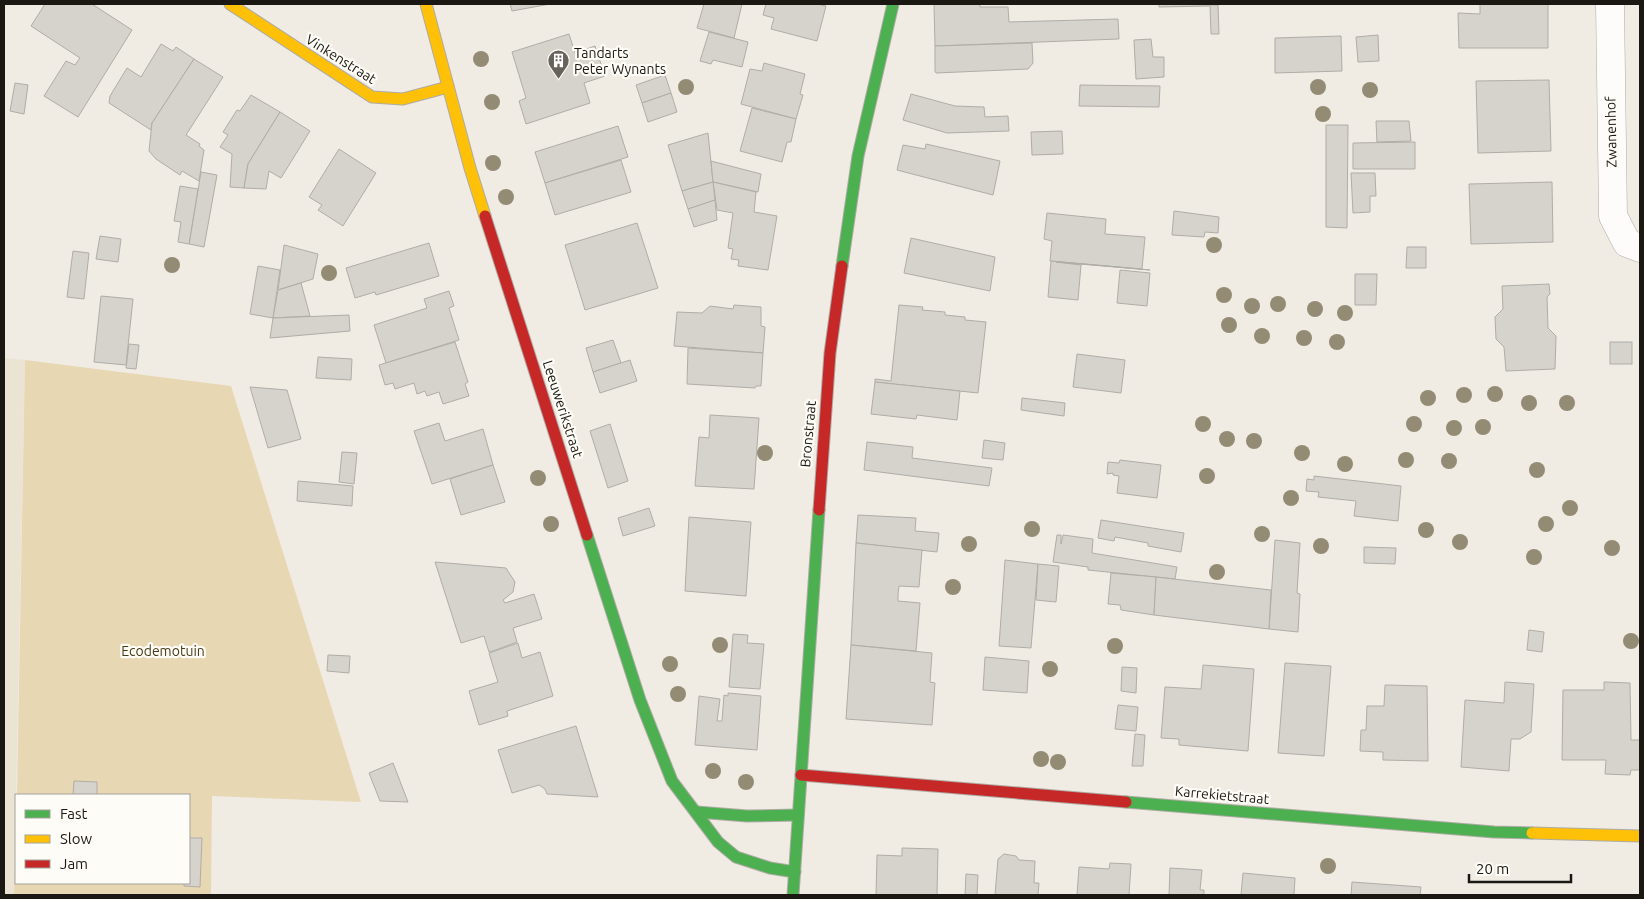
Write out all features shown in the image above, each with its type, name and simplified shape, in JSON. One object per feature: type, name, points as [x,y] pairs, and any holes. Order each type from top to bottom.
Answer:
[{"type":"street","name":"Vinkenstraat","points":[[230,4],[372,97],[403,99],[448,87]]},
{"type":"street","name":"Leeuwerikstraat","points":[[426,4],[470,168],[640,700],[672,781],[718,842],[736,857],[770,868],[795,872]]},
{"type":"street","name":"Bronstraat","points":[[793,895],[820,472],[831,344],[858,156],[893,4]]},
{"type":"street","name":"Zwanenhof","points":[[1610,4],[1613,216],[1627,243],[1640,248]]},
{"type":"street","name":"Karrekietstraat","points":[[801,775],[1494,832],[1640,836]]},
{"type":"street","points":[[697,812],[738,817],[770,818],[798,815]]},
{"type":"shaded area","points":[[4,358],[25,360],[14,895],[4,895]]},
{"type":"green space","name":"Ecodemotuin","points":[[25,360],[231,386],[361,802],[212,796],[211,895],[14,895],[15,852],[15,884],[190,884],[190,794],[17,794]]},
{"type":"building","points":[[45,4],[92,4],[132,30],[78,117],[44,96],[66,61],[75,65],[80,58],[31,26]]},
{"type":"building","points":[[510,4],[550,4],[512,11]]},
{"type":"building","points":[[704,4],[742,4],[734,38],[697,28]]},
{"type":"building","points":[[766,4],[817,4],[826,6],[817,41],[771,29],[774,18],[763,15]]},
{"type":"building","points":[[934,4],[980,4],[980,7],[1008,7],[1009,22],[1118,19],[1119,39],[935,46]]},
{"type":"building","points":[[1159,4],[1218,5],[1219,34],[1211,34],[1210,6],[1159,7]]},
{"type":"building","points":[[1480,4],[1548,4],[1548,48],[1459,48],[1458,13],[1480,14]]},
{"type":"building","points":[[709,32],[748,42],[742,67],[713,60],[711,64],[700,61]]},
{"type":"building","name":"Tandarts Peter Wynants","points":[[569,34],[575,53],[595,46],[605,76],[584,83],[590,103],[526,124],[519,101],[526,98],[512,52]]},
{"type":"building","points":[[1378,35],[1379,61],[1358,62],[1356,37]]},
{"type":"building","points":[[1341,36],[1342,71],[1275,73],[1275,38]]},
{"type":"building","points":[[1151,39],[1153,57],[1164,57],[1164,77],[1136,79],[1134,40]]},
{"type":"building","points":[[1032,43],[1033,63],[1028,69],[936,73],[935,71],[935,46]]},
{"type":"building","points":[[161,44],[173,51],[176,47],[194,59],[152,123],[151,130],[109,103],[110,96],[127,68],[141,77]]},
{"type":"building","points":[[194,59],[223,77],[186,135],[200,144],[199,146],[204,150],[199,181],[182,171],[180,175],[156,159],[149,151],[152,123]]},
{"type":"building","points":[[764,63],[805,74],[800,94],[803,95],[796,119],[741,104],[750,69],[762,71]]},
{"type":"building","points":[[665,75],[671,93],[642,103],[636,85]]},
{"type":"building","points":[[1549,80],[1551,151],[1478,153],[1476,81]]},
{"type":"building","points":[[15,83],[28,85],[24,114],[10,111]]},
{"type":"building","points":[[1080,85],[1160,86],[1159,107],[1079,106]]},
{"type":"building","points":[[671,93],[677,112],[648,122],[642,103]]},
{"type":"building","points":[[911,94],[955,106],[984,107],[985,117],[1008,116],[1009,131],[947,133],[903,120]]},
{"type":"building","points":[[251,95],[280,112],[248,164],[244,188],[230,187],[232,154],[220,147],[228,135],[223,132],[237,110],[240,111]]},
{"type":"building","points":[[752,108],[796,119],[791,142],[787,142],[782,162],[740,151]]},
{"type":"building","points":[[280,112],[310,131],[281,178],[269,171],[266,189],[244,188],[248,164]]},
{"type":"building","points":[[1376,121],[1409,121],[1411,141],[1377,142]]},
{"type":"building","points":[[1326,125],[1348,125],[1347,228],[1326,227]]},
{"type":"building","points":[[618,126],[628,157],[545,183],[535,152]]},
{"type":"building","points":[[1062,131],[1063,154],[1032,155],[1031,132]]},
{"type":"building","points":[[708,133],[713,182],[682,191],[668,145]]},
{"type":"building","points":[[1415,142],[1415,169],[1353,169],[1353,143]]},
{"type":"building","points":[[926,144],[1000,161],[993,195],[897,170],[903,145],[925,149]]},
{"type":"building","points":[[339,149],[376,173],[343,226],[318,210],[322,205],[309,197]]},
{"type":"building","points":[[621,160],[631,192],[555,215],[545,183]]},
{"type":"building","points":[[711,161],[761,174],[758,192],[713,182]]},
{"type":"building","points":[[201,172],[217,175],[204,247],[189,244]]},
{"type":"building","points":[[1351,173],[1375,173],[1376,196],[1370,196],[1370,212],[1353,213]]},
{"type":"building","points":[[713,182],[756,192],[754,212],[777,216],[768,270],[738,266],[739,260],[731,259],[733,249],[728,248],[733,213],[717,210]]},
{"type":"building","points":[[713,182],[715,200],[688,209],[682,191]]},
{"type":"building","points":[[1552,182],[1553,242],[1471,244],[1469,184]]},
{"type":"building","points":[[180,186],[198,189],[189,244],[178,242],[181,222],[174,221]]},
{"type":"building","points":[[715,200],[717,220],[694,227],[688,209]]},
{"type":"building","points":[[1174,211],[1219,217],[1218,233],[1205,232],[1204,237],[1172,235]]},
{"type":"building","points":[[1047,213],[1106,219],[1105,234],[1145,237],[1142,269],[1050,261],[1052,241],[1044,239]]},
{"type":"building","points":[[637,223],[658,288],[585,310],[565,245]]},
{"type":"building","points":[[100,236],[121,239],[118,262],[96,259]]},
{"type":"building","points":[[911,238],[995,257],[990,291],[904,273]]},
{"type":"building","points":[[429,243],[439,276],[376,295],[375,292],[355,298],[346,268]]},
{"type":"building","points":[[284,245],[318,254],[313,279],[278,290]]},
{"type":"building","points":[[1407,247],[1426,247],[1426,268],[1406,268]]},
{"type":"building","points":[[73,251],[89,253],[84,299],[67,297]]},
{"type":"building","points":[[1051,261],[1150,270],[1056,262],[1081,265],[1078,300],[1048,297]]},
{"type":"building","points":[[258,266],[280,270],[273,318],[250,314]]},
{"type":"building","points":[[1120,270],[1150,273],[1147,306],[1117,303]]},
{"type":"building","points":[[1355,274],[1377,274],[1376,305],[1355,305]]},
{"type":"building","points":[[301,283],[310,316],[273,318],[278,290]]},
{"type":"building","points":[[1549,284],[1550,294],[1547,297],[1548,328],[1556,336],[1555,369],[1506,371],[1504,347],[1496,339],[1495,317],[1503,309],[1502,286]]},
{"type":"building","points":[[449,291],[454,306],[449,308],[459,340],[386,363],[374,325],[427,308],[424,299]]},
{"type":"building","points":[[101,296],[133,299],[126,365],[94,362]]},
{"type":"building","points":[[734,305],[761,307],[761,326],[765,327],[763,353],[674,346],[677,312],[702,313],[710,306],[733,309]]},
{"type":"building","points":[[899,305],[923,307],[922,310],[945,312],[945,315],[965,317],[965,320],[986,322],[978,393],[875,382],[875,379],[891,381]]},
{"type":"building","points":[[349,315],[350,331],[270,338],[273,318]]},
{"type":"building","points":[[613,340],[621,363],[593,372],[586,348]]},
{"type":"building","points":[[455,342],[468,382],[465,384],[469,396],[443,404],[439,392],[427,396],[425,391],[417,394],[414,383],[395,389],[393,383],[385,385],[379,365]]},
{"type":"building","points":[[1610,342],[1632,342],[1632,364],[1610,364]]},
{"type":"building","points":[[129,344],[139,345],[136,369],[126,368]]},
{"type":"building","points":[[688,348],[763,353],[761,386],[756,386],[755,388],[687,384]]},
{"type":"building","points":[[1077,354],[1125,360],[1121,393],[1073,387]]},
{"type":"building","points":[[318,357],[352,359],[351,380],[316,378]]},
{"type":"building","points":[[630,360],[637,381],[600,393],[593,372]]},
{"type":"building","points":[[875,382],[960,391],[957,420],[917,415],[916,419],[871,414]]},
{"type":"building","points":[[250,387],[287,390],[301,439],[268,448]]},
{"type":"building","points":[[1022,398],[1065,403],[1064,416],[1021,410]]},
{"type":"building","points":[[710,415],[759,418],[754,489],[695,486],[699,437],[709,438]]},
{"type":"building","points":[[439,423],[445,441],[483,429],[493,465],[432,484],[414,431]]},
{"type":"building","points":[[610,424],[628,481],[608,488],[590,431]]},
{"type":"building","points":[[984,440],[1005,443],[1003,460],[982,458]]},
{"type":"building","points":[[867,442],[913,447],[912,458],[992,468],[989,486],[864,470]]},
{"type":"building","points":[[342,452],[357,453],[354,484],[339,482]]},
{"type":"building","points":[[1120,460],[1161,465],[1157,498],[1117,493],[1119,476],[1113,475],[1113,473],[1107,474],[1108,462],[1119,463]]},
{"type":"building","points":[[493,465],[505,502],[461,515],[450,479]]},
{"type":"building","points":[[1314,476],[1401,486],[1398,521],[1354,516],[1356,501],[1318,497],[1319,492],[1306,491],[1307,479],[1314,480]]},
{"type":"building","points":[[298,481],[353,486],[352,506],[297,501]]},
{"type":"building","points":[[649,508],[655,526],[623,536],[618,518]]},
{"type":"building","points":[[858,515],[916,518],[915,531],[939,533],[937,552],[856,543]]},
{"type":"building","points":[[689,517],[751,522],[746,596],[685,591]]},
{"type":"building","points":[[1101,520],[1184,533],[1181,552],[1115,537],[1114,541],[1098,538]]},
{"type":"building","points":[[1057,535],[1061,535],[1061,544],[1063,535],[1093,539],[1092,553],[1177,567],[1175,579],[1088,570],[1088,567],[1053,562]]},
{"type":"building","points":[[1275,540],[1300,543],[1297,593],[1300,594],[1298,632],[1269,629]]},
{"type":"building","points":[[856,543],[922,550],[919,587],[899,586],[898,594],[898,601],[920,603],[916,651],[851,645]]},
{"type":"building","points":[[1364,547],[1396,548],[1395,564],[1364,563]]},
{"type":"building","points":[[1005,560],[1038,564],[1031,648],[999,646]]},
{"type":"building","points":[[435,562],[506,568],[515,582],[513,592],[503,600],[505,603],[534,594],[542,619],[513,628],[517,642],[493,651],[489,652],[484,636],[461,643]]},
{"type":"building","points":[[1038,564],[1059,566],[1056,602],[1036,600]]},
{"type":"building","points":[[1111,573],[1156,577],[1154,615],[1121,610],[1120,605],[1108,604]]},
{"type":"building","points":[[1156,577],[1271,590],[1269,629],[1154,615]]},
{"type":"building","points":[[1529,630],[1544,632],[1542,652],[1527,650]]},
{"type":"building","points":[[733,634],[748,635],[747,643],[764,644],[760,689],[729,687]]},
{"type":"building","points":[[518,643],[522,658],[540,652],[553,696],[507,711],[508,716],[479,725],[469,691],[498,682],[489,653]]},
{"type":"building","points":[[851,645],[932,653],[930,682],[935,683],[932,725],[846,719]]},
{"type":"building","points":[[328,655],[350,656],[349,673],[327,671]]},
{"type":"building","points":[[985,657],[1029,661],[1027,693],[983,690]]},
{"type":"building","points":[[1285,663],[1331,666],[1324,756],[1278,753]]},
{"type":"building","points":[[1203,665],[1254,669],[1248,751],[1179,745],[1179,739],[1161,738],[1165,687],[1201,689]]},
{"type":"building","points":[[1122,667],[1137,668],[1136,693],[1121,691]]},
{"type":"building","points":[[1505,682],[1534,684],[1531,732],[1520,739],[1511,739],[1509,771],[1461,767],[1465,700],[1504,703]]},
{"type":"building","points":[[1604,682],[1630,683],[1631,740],[1640,740],[1640,770],[1631,770],[1630,775],[1605,774],[1606,760],[1562,760],[1563,690],[1604,690]]},
{"type":"building","points":[[1385,685],[1427,686],[1428,761],[1383,760],[1383,752],[1360,751],[1361,730],[1366,730],[1367,706],[1384,706]]},
{"type":"building","points":[[728,693],[761,696],[757,750],[695,745],[699,696],[720,699],[717,721],[722,721],[724,695],[728,696]]},
{"type":"building","points":[[1118,705],[1138,707],[1136,731],[1115,729]]},
{"type":"building","points":[[576,726],[598,797],[547,794],[545,789],[539,785],[512,793],[498,750]]},
{"type":"building","points":[[1135,734],[1145,735],[1143,766],[1132,766]]},
{"type":"building","points":[[393,763],[408,802],[380,801],[369,773]]},
{"type":"building","points":[[74,781],[97,782],[97,794],[73,794]]},
{"type":"building","points":[[190,838],[202,838],[200,887],[184,886],[184,884],[190,884]]},
{"type":"building","points":[[902,848],[938,849],[937,895],[876,895],[877,855],[902,856]]},
{"type":"building","points":[[1004,854],[1016,856],[1019,860],[1035,861],[1034,883],[1039,883],[1038,895],[995,895],[998,859]]},
{"type":"building","points":[[1110,863],[1131,864],[1129,895],[1077,895],[1079,867],[1109,869]]},
{"type":"building","points":[[1170,868],[1202,870],[1200,890],[1204,890],[1204,895],[1169,895]]},
{"type":"building","points":[[1243,873],[1295,878],[1294,895],[1241,895]]},
{"type":"building","points":[[966,874],[978,875],[977,895],[965,895]]},
{"type":"building","points":[[1352,882],[1421,887],[1420,895],[1351,895]]},
{"type":"traffic: fast","points":[[842,266],[858,156],[893,4]]},
{"type":"traffic: fast","points":[[793,895],[819,510]]},
{"type":"traffic: fast","points":[[587,535],[640,700],[672,781],[718,842],[736,857],[770,868],[795,872]]},
{"type":"traffic: fast","points":[[1126,802],[1494,832],[1532,833]]},
{"type":"traffic: fast","points":[[697,812],[747,816],[798,815]]},
{"type":"traffic: slow","points":[[230,4],[372,97],[403,99],[448,87]]},
{"type":"traffic: slow","points":[[426,4],[470,168],[485,216]]},
{"type":"traffic: slow","points":[[1532,833],[1640,836]]},
{"type":"traffic: jam","points":[[485,216],[587,535]]},
{"type":"traffic: jam","points":[[819,510],[830,353],[842,266]]},
{"type":"traffic: jam","points":[[801,775],[1126,802]]},
{"type":"place","name":"Tandarts Peter Wynants","points":[[558,80]]}]
